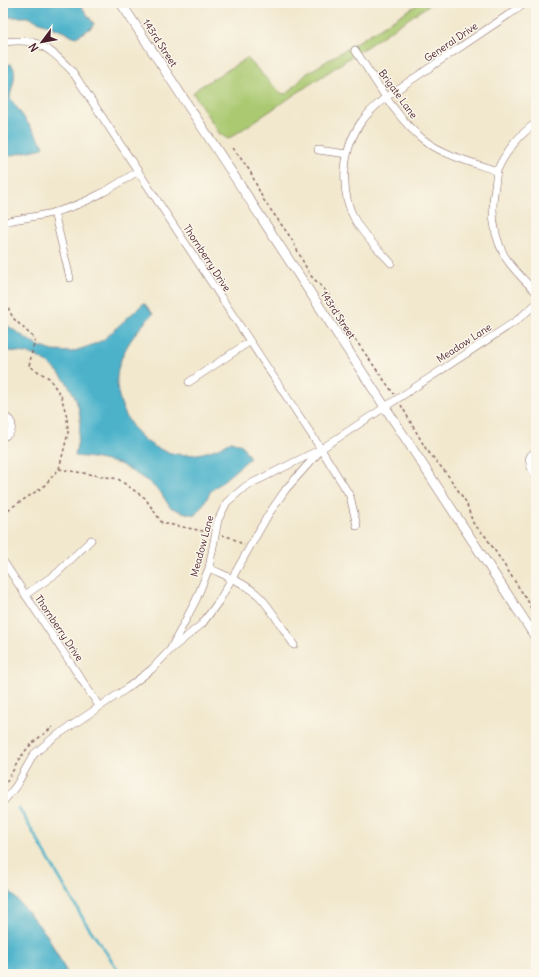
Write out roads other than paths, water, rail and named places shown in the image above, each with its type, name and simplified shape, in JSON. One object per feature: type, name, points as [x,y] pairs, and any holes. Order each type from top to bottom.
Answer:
[{"type":"street","name":"143rd Street","points":[[121,3],[536,638]]},
{"type":"street","name":"General Drive","points":[[391,263],[367,238],[355,220],[347,199],[345,176],[347,154],[353,137],[373,108],[386,97],[526,3]]},
{"type":"street","name":"Thornberry Drive","points":[[3,42],[32,42],[58,57],[72,71],[249,342],[321,449],[350,496],[356,526]]},
{"type":"street","name":"Brigate Lane","points":[[355,50],[397,112],[408,126],[424,140],[440,150],[497,171]]},
{"type":"street","points":[[536,123],[510,148],[497,171],[492,201],[495,229],[504,255],[517,272],[536,292]]},
{"type":"street","points":[[318,150],[347,154]]},
{"type":"street","points":[[3,222],[54,212],[84,203],[107,191],[138,171]]},
{"type":"street","points":[[54,212],[70,278]]},
{"type":"street","name":"Meadow Lane","points":[[170,650],[196,600],[209,568],[218,520],[227,502],[246,486],[321,449],[516,321],[536,304]]},
{"type":"street","points":[[189,382],[249,342]]},
{"type":"street","points":[[3,416],[9,419],[12,424],[12,429],[10,433],[3,437]]},
{"type":"street","name":"Meadow Lane","points":[[3,802],[16,786],[34,754],[53,738],[142,677],[170,650],[202,624],[219,601],[268,514],[321,449]]},
{"type":"street","points":[[536,451],[529,459],[531,468],[536,476]]},
{"type":"street","points":[[25,595],[57,573],[91,540]]},
{"type":"street","name":"Thornberry Drive","points":[[3,561],[99,706]]},
{"type":"street","points":[[209,568],[249,588],[260,597],[294,645]]},
{"type":"water","points":[[3,3],[79,3],[94,24],[91,28],[76,37],[28,17],[3,17]]},
{"type":"water","points":[[11,64],[14,71],[14,80],[10,98],[44,146],[43,148],[3,157],[3,104],[6,104],[7,99],[5,70],[7,65]]},
{"type":"water","points":[[144,303],[153,314],[135,334],[125,350],[117,376],[117,388],[120,401],[131,425],[142,437],[155,447],[169,452],[184,455],[200,454],[231,441],[242,445],[250,458],[211,491],[195,515],[170,507],[161,493],[149,482],[120,464],[75,456],[80,416],[75,397],[70,388],[58,372],[42,359],[30,354],[3,350],[3,318],[8,326],[36,345],[53,351],[72,352],[103,340]]},
{"type":"water","points":[[3,887],[8,889],[47,935],[66,971],[66,974],[3,974]]},
{"type":"waterway","points":[[19,808],[85,922],[121,974]]}]
